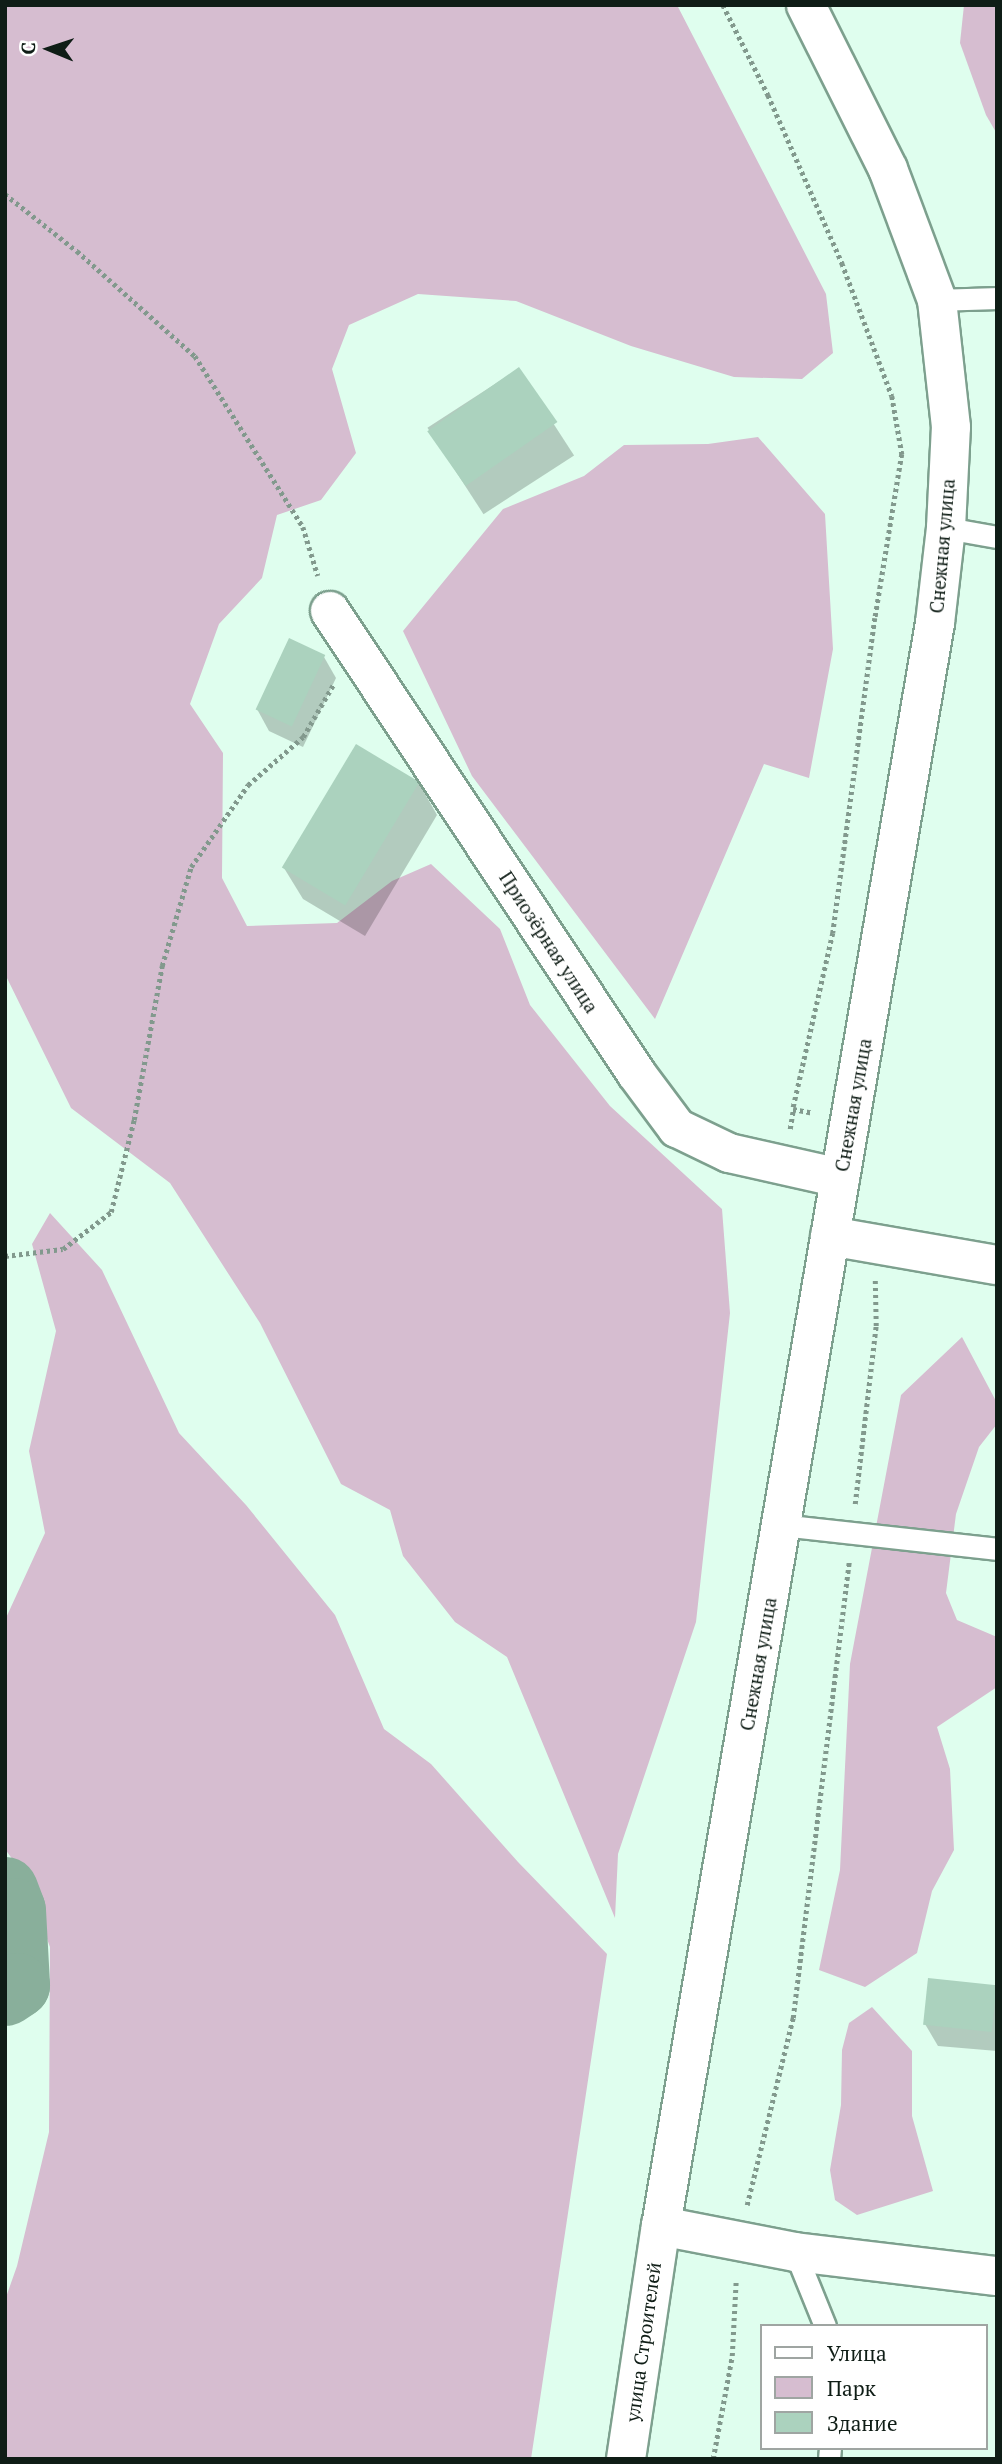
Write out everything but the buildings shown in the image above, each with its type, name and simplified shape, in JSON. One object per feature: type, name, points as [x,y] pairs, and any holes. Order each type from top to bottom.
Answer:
[{"type":"street","name":"Снежная улица","points":[[661,2226],[935,623],[946,528],[951,427],[937,300],[888,169],[812,7]]},
{"type":"street","name":"Приозёрная улица","points":[[330,611],[628,1062],[677,1128],[729,1153],[840,1178]]},
{"type":"street","points":[[830,1236],[997,1265]]},
{"type":"street","points":[[661,2226],[795,2252],[997,2276]]},
{"type":"street","name":"улица Строителей","points":[[626,2459],[661,2226]]},
{"type":"lane","points":[[937,300],[997,298]]},
{"type":"lane","points":[[946,528],[997,537]]},
{"type":"lane","points":[[781,1525],[997,1549]]},
{"type":"lane","points":[[795,2252],[824,2324]]},
{"type":"path","points":[[5,194],[77,251],[195,356],[303,527],[330,611]]},
{"type":"path","points":[[5,1256],[63,1249],[111,1212],[134,1121],[162,966],[191,867],[248,785],[303,737],[355,649]]},
{"type":"green space","points":[[5,5],[677,5],[826,294],[833,353],[802,379],[734,377],[631,346],[516,301],[418,294],[349,325],[332,369],[356,453],[321,500],[277,515],[262,578],[219,624],[190,704],[223,753],[222,878],[247,926],[337,923],[392,881],[431,864],[500,929],[530,1005],[610,1106],[722,1209],[730,1313],[696,1622],[618,1854],[615,1918],[507,1657],[455,1622],[403,1556],[390,1510],[341,1484],[260,1323],[170,1183],[71,1108],[5,974]]},
{"type":"green space","points":[[964,5],[997,5],[997,134],[986,115],[960,43]]},
{"type":"green space","points":[[758,437],[825,514],[833,649],[809,778],[764,764],[655,1019],[472,776],[403,631],[503,509],[584,476],[624,445],[708,444]]},
{"type":"green space","points":[[50,1213],[102,1270],[179,1433],[246,1505],[335,1615],[384,1729],[431,1764],[518,1862],[607,1954],[531,2459],[5,2459],[5,2300],[17,2266],[49,2132],[50,1947],[23,1874],[5,1849],[5,1620],[45,1533],[29,1451],[56,1331],[32,1244]]},
{"type":"green space","points":[[962,1337],[997,1403],[997,1424],[979,1447],[956,1514],[946,1593],[957,1620],[997,1637],[997,1687],[937,1727],[950,1769],[954,1850],[932,1891],[917,1953],[865,1987],[819,1970],[840,1870],[850,1664],[901,1395]]},
{"type":"green space","points":[[872,2007],[912,2051],[912,2116],[933,2191],[857,2215],[835,2200],[830,2170],[841,2105],[842,2050],[849,2023]]},
{"type":"waterway","points":[[5,1889],[13,1910],[17,1985],[5,1993]]}]
